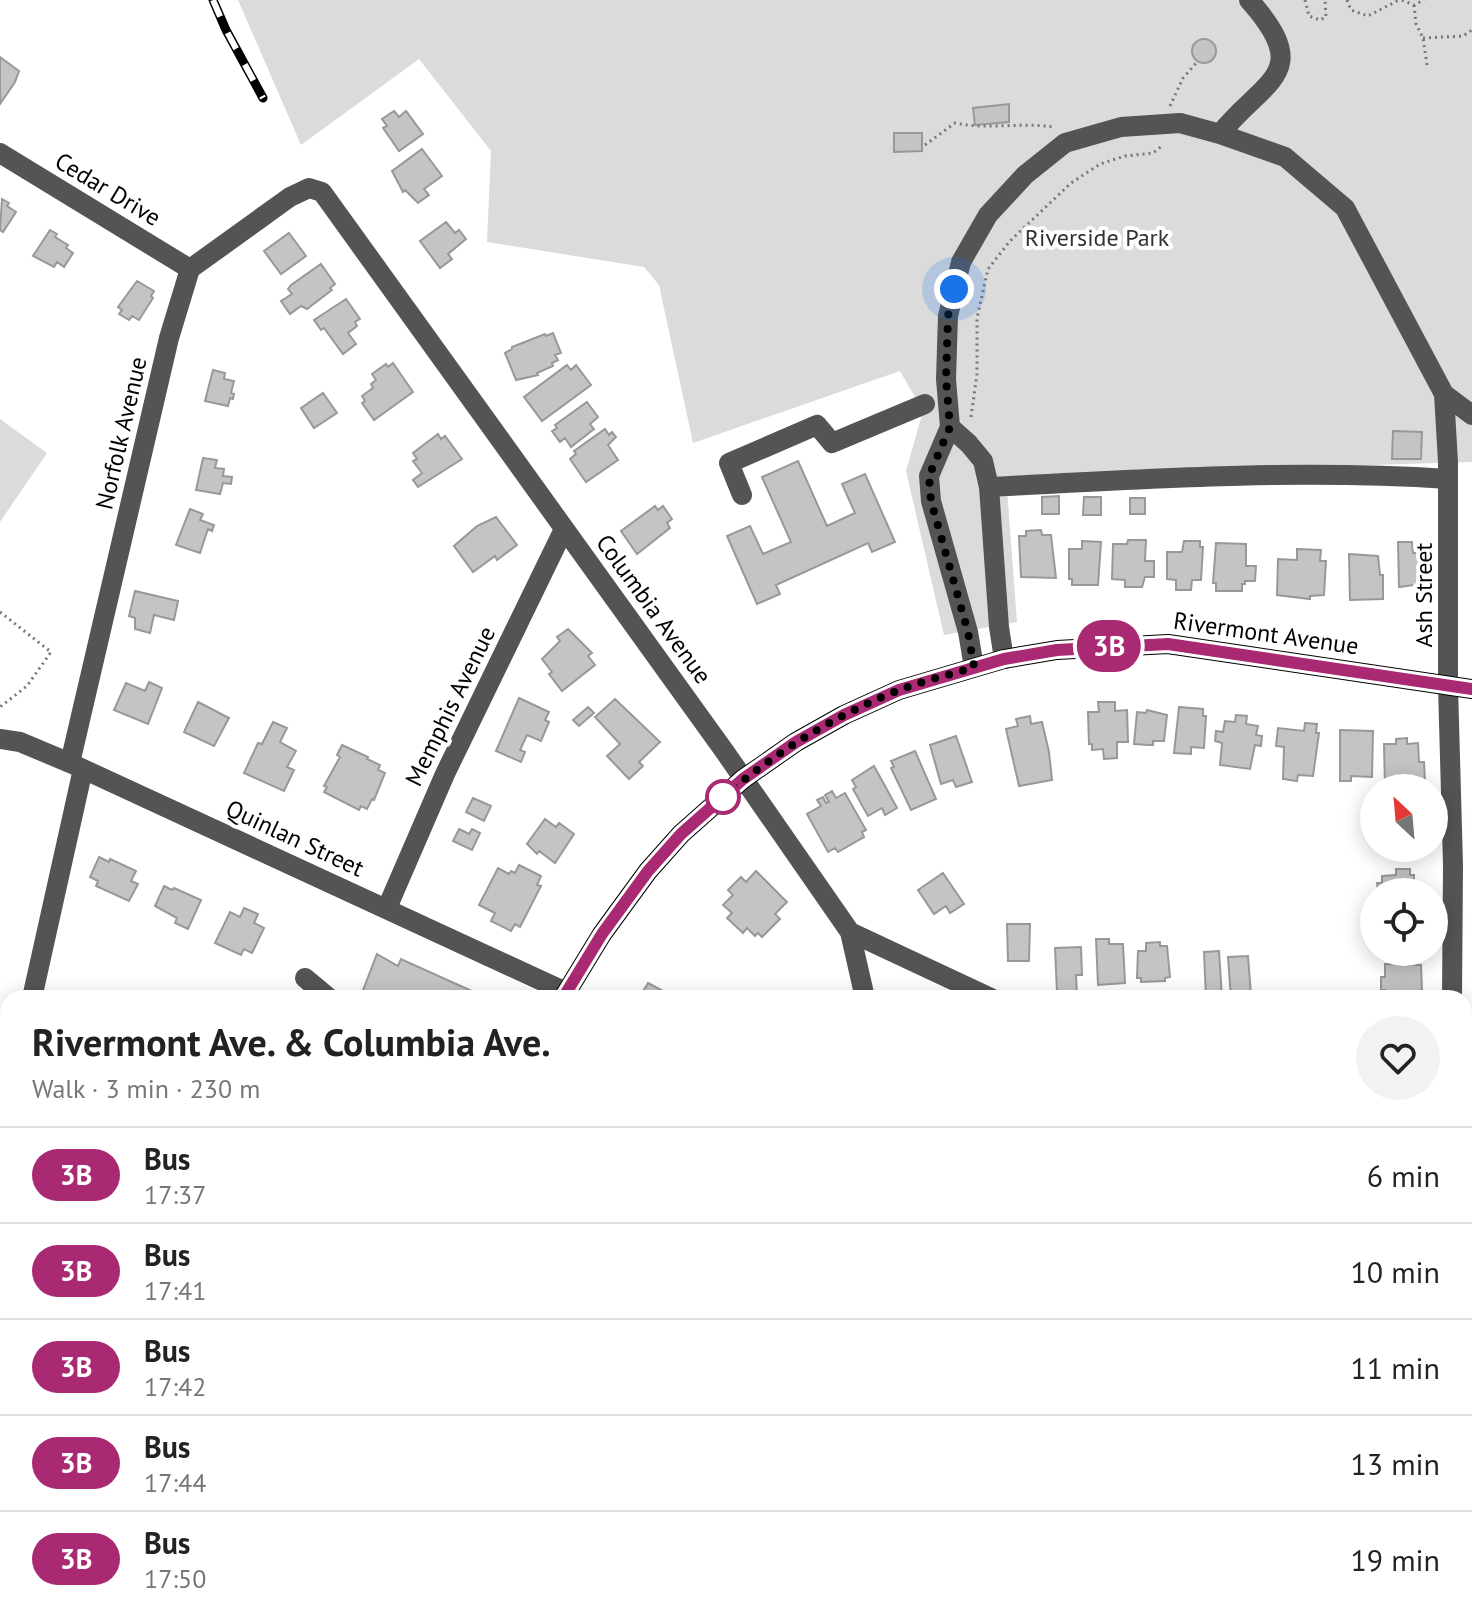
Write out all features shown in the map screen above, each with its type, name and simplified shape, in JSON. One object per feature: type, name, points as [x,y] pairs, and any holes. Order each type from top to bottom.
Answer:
[{"type":"main road","name":"Rivermont Avenue","points":[[567,990],[602,934],[648,871],[681,834],[743,779],[796,742],[844,715],[899,690],[1004,659],[1057,650],[1168,644],[1472,689]]},
{"type":"street","points":[[1220,134],[1279,74],[1282,56],[1275,35],[1249,0]]},
{"type":"street","points":[[974,667],[968,632],[931,501],[929,476],[950,427],[946,379],[948,316],[961,262],[988,215],[1025,175],[1065,143],[1121,127],[1180,123],[1285,157],[1345,208],[1444,394],[1472,415]]},
{"type":"street","name":"Cedar Drive","points":[[0,153],[190,269]]},
{"type":"street","name":"Columbia Avenue","points":[[190,269],[290,197],[309,188],[322,192],[850,932],[974,990]]},
{"type":"street","name":"Norfolk Avenue","points":[[34,990],[77,766],[169,338],[190,269]]},
{"type":"street","name":"Ash Street","points":[[1444,394],[1448,479],[1448,686],[1462,866],[1453,990]]},
{"type":"street","points":[[742,495],[729,463],[817,425],[832,443],[925,404]]},
{"type":"street","points":[[950,427],[983,461],[989,487],[1004,659]]},
{"type":"street","points":[[989,487],[1191,476],[1387,475],[1448,479]]},
{"type":"street","name":"Memphis Avenue","points":[[387,908],[445,774],[564,529]]},
{"type":"street","name":"Quinlan Street","points":[[0,739],[20,742],[77,766],[387,908],[554,990]]},
{"type":"street","points":[[850,932],[863,990]]},
{"type":"street","points":[[305,978],[319,990]]},
{"type":"path","points":[[1305,0],[1309,16],[1320,20],[1328,12],[1325,0]]},
{"type":"path","points":[[1347,0],[1351,10],[1368,16],[1401,0],[1414,5],[1424,0]]},
{"type":"path","points":[[1414,5],[1427,65]]},
{"type":"path","points":[[1423,38],[1463,36],[1472,30]]},
{"type":"path","points":[[978,427],[971,418],[977,374],[977,318],[988,269],[1010,241],[1071,183],[1100,164],[1125,156],[1153,153],[1163,145],[1173,95],[1197,62]]},
{"type":"path","points":[[925,145],[955,123],[976,128],[1039,125],[1054,127],[1078,137]]},
{"type":"path","points":[[0,612],[51,652],[27,686],[0,707]]},
{"type":"green space","name":"Riverside Park","points":[[238,0],[1472,0],[1472,462],[1006,476],[1017,622],[944,635],[906,471],[923,411],[900,371],[693,443],[659,285],[644,267],[487,242],[491,151],[419,59],[301,145]]},
{"type":"green space","points":[[0,419],[47,453],[0,522]]},
{"type":"building","points":[[1199,39],[1209,39],[1216,46],[1216,56],[1209,63],[1199,63],[1192,56],[1192,46]]},
{"type":"building","points":[[0,57],[19,71],[0,104]]},
{"type":"building","points":[[1009,104],[1009,122],[975,125],[973,108]]},
{"type":"building","points":[[394,111],[399,117],[406,111],[423,134],[399,151],[383,128],[387,126],[382,119]]},
{"type":"building","points":[[894,133],[922,133],[922,151],[894,152]]},
{"type":"building","points":[[422,149],[442,176],[424,189],[429,195],[418,203],[405,190],[403,192],[392,171]]},
{"type":"building","points":[[2,199],[16,212],[3,232],[0,230]]},
{"type":"building","points":[[446,222],[455,233],[459,230],[466,239],[448,254],[452,259],[440,268],[420,241]]},
{"type":"building","points":[[50,230],[73,253],[64,267],[57,262],[54,267],[33,256]]},
{"type":"building","points":[[289,233],[306,256],[281,274],[264,251]]},
{"type":"building","points":[[321,264],[335,284],[330,288],[332,290],[307,309],[301,306],[290,314],[281,301],[292,294],[288,289]]},
{"type":"building","points":[[137,281],[154,291],[153,298],[139,320],[132,316],[129,320],[119,314],[122,310],[118,307]]},
{"type":"building","points":[[346,299],[360,319],[348,333],[356,344],[343,354],[324,328],[321,330],[314,320]]},
{"type":"building","points":[[553,333],[561,353],[555,355],[558,360],[538,375],[516,380],[505,353],[512,347]]},
{"type":"building","points":[[393,363],[413,392],[374,420],[362,403],[365,401],[362,396],[373,388],[371,384],[376,380],[372,374]]},
{"type":"building","points":[[567,365],[571,370],[576,365],[591,385],[542,421],[524,397]]},
{"type":"building","points":[[213,370],[225,373],[224,379],[234,381],[233,399],[230,398],[228,406],[205,401]]},
{"type":"building","points":[[323,393],[337,413],[314,428],[301,408]]},
{"type":"building","points":[[587,402],[598,417],[590,424],[594,429],[571,447],[565,438],[560,442],[552,431],[557,428],[555,425]]},
{"type":"building","points":[[605,429],[609,435],[612,432],[616,437],[608,445],[618,460],[586,482],[570,459],[576,454],[574,451]]},
{"type":"building","points":[[1393,431],[1422,432],[1421,459],[1392,459]]},
{"type":"building","points":[[438,434],[441,439],[445,436],[462,459],[418,487],[413,480],[422,473],[413,461],[417,459],[413,453]]},
{"type":"building","points":[[203,458],[217,460],[215,468],[224,469],[223,476],[232,477],[231,484],[223,483],[220,494],[196,490]]},
{"type":"building","points":[[798,461],[827,526],[855,513],[842,484],[865,474],[895,542],[872,552],[868,543],[776,585],[780,594],[757,604],[727,536],[750,526],[763,554],[791,542],[762,477]]},
{"type":"building","points":[[1059,496],[1059,514],[1042,514],[1042,497]]},
{"type":"building","points":[[1084,497],[1101,497],[1101,515],[1083,515]]},
{"type":"building","points":[[1130,498],[1145,498],[1145,514],[1130,514]]},
{"type":"building","points":[[655,506],[658,510],[663,506],[672,519],[667,523],[670,528],[637,554],[621,531]]},
{"type":"building","points":[[190,509],[203,514],[200,520],[214,525],[212,531],[208,529],[200,553],[176,545]]},
{"type":"building","points":[[496,517],[517,545],[473,572],[454,546],[477,526]]},
{"type":"building","points":[[1041,530],[1042,535],[1051,535],[1056,578],[1021,577],[1019,536],[1026,536],[1026,531]]},
{"type":"building","points":[[1128,540],[1146,540],[1145,561],[1154,561],[1154,577],[1145,577],[1142,587],[1125,587],[1125,580],[1112,579],[1113,544],[1127,544]]},
{"type":"building","points":[[1082,541],[1101,542],[1098,585],[1072,585],[1072,579],[1069,579],[1069,549],[1082,549]]},
{"type":"building","points":[[1184,541],[1200,541],[1200,547],[1203,547],[1201,580],[1192,580],[1191,590],[1176,590],[1176,580],[1167,579],[1167,552],[1182,552]]},
{"type":"building","points":[[1398,542],[1412,542],[1413,553],[1428,549],[1429,583],[1399,587]]},
{"type":"building","points":[[1216,543],[1246,544],[1246,566],[1256,566],[1255,581],[1245,581],[1242,591],[1216,591],[1216,583],[1213,583]]},
{"type":"building","points":[[1297,549],[1321,550],[1320,561],[1326,561],[1324,595],[1310,596],[1310,599],[1277,595],[1278,559],[1297,560]]},
{"type":"building","points":[[1349,554],[1378,556],[1380,575],[1383,575],[1383,599],[1350,600]]},
{"type":"building","points":[[135,591],[178,601],[174,620],[154,615],[150,633],[135,629],[135,618],[129,616]]},
{"type":"building","points":[[568,629],[592,653],[588,656],[595,665],[562,691],[542,659],[560,641],[557,637]]},
{"type":"building","points":[[149,682],[162,688],[148,724],[114,710],[126,683],[145,691]]},
{"type":"building","points":[[519,698],[549,712],[545,720],[549,722],[541,741],[527,735],[520,750],[525,752],[521,762],[496,751]]},
{"type":"building","points":[[615,699],[660,742],[639,762],[643,766],[629,779],[607,756],[620,744],[595,717]]},
{"type":"building","points":[[198,702],[229,718],[214,746],[184,732]]},
{"type":"building","points":[[1098,702],[1115,702],[1115,711],[1127,710],[1128,742],[1117,742],[1117,758],[1104,759],[1103,749],[1092,750],[1092,744],[1089,744],[1088,712],[1099,712]]},
{"type":"building","points":[[588,707],[594,713],[579,726],[573,720]]},
{"type":"building","points":[[1179,707],[1203,709],[1203,716],[1206,716],[1204,748],[1191,747],[1191,754],[1174,753]]},
{"type":"building","points":[[1147,710],[1167,715],[1164,741],[1153,741],[1153,745],[1134,744],[1137,712],[1146,713]]},
{"type":"building","points":[[1236,715],[1247,716],[1246,724],[1258,726],[1256,735],[1262,736],[1261,746],[1255,745],[1250,769],[1220,765],[1222,743],[1215,741],[1216,731],[1223,732],[1225,721],[1235,722]]},
{"type":"building","points":[[1030,716],[1031,724],[1042,722],[1052,780],[1019,786],[1006,729],[1018,726],[1016,719]]},
{"type":"building","points":[[273,722],[287,728],[280,742],[296,751],[287,767],[294,770],[284,791],[244,773],[258,743],[262,744]]},
{"type":"building","points":[[1305,723],[1317,724],[1316,733],[1319,733],[1313,776],[1298,775],[1297,781],[1283,779],[1284,747],[1276,746],[1278,728],[1304,731]]},
{"type":"building","points":[[1340,730],[1373,731],[1372,774],[1360,774],[1351,776],[1351,781],[1340,781]]},
{"type":"building","points":[[956,736],[972,782],[956,787],[953,780],[941,784],[930,745]]},
{"type":"building","points":[[1407,738],[1407,744],[1418,743],[1419,762],[1424,762],[1425,774],[1385,774],[1384,744],[1396,744],[1396,739]]},
{"type":"building","points":[[342,745],[368,757],[380,765],[378,770],[385,773],[367,809],[361,806],[359,810],[324,792],[327,787],[324,786],[340,757],[337,755]]},
{"type":"building","points":[[915,751],[936,799],[911,810],[891,768],[894,767],[891,761]]},
{"type":"building","points":[[874,766],[897,808],[885,815],[882,808],[868,816],[853,789],[856,787],[852,780]]},
{"type":"building","points":[[832,791],[836,798],[845,793],[866,830],[862,832],[864,837],[838,852],[835,848],[828,852],[807,814],[821,806],[817,800],[823,797],[826,803],[829,802],[825,795]]},
{"type":"building","points":[[473,798],[491,806],[484,821],[466,812]]},
{"type":"building","points":[[545,819],[556,827],[559,823],[574,834],[555,863],[539,851],[537,854],[527,844]]},
{"type":"building","points":[[459,829],[469,834],[472,829],[480,833],[472,850],[453,841]]},
{"type":"building","points":[[99,857],[136,871],[131,881],[138,884],[129,901],[96,886],[98,881],[90,877]]},
{"type":"building","points":[[519,865],[541,876],[537,885],[541,886],[520,927],[515,924],[511,931],[491,921],[495,913],[479,905],[498,868],[509,874],[511,871],[515,873]]},
{"type":"building","points":[[1396,869],[1410,869],[1410,875],[1414,878],[1382,878],[1396,875]]},
{"type":"building","points":[[756,871],[787,902],[775,914],[780,919],[762,937],[758,933],[755,936],[747,928],[743,933],[727,918],[732,913],[723,905],[733,895],[728,890],[741,877],[746,882]]},
{"type":"building","points":[[943,873],[964,904],[950,913],[946,906],[934,914],[918,890]]},
{"type":"building","points":[[164,886],[201,900],[188,929],[175,923],[177,918],[155,906]]},
{"type":"building","points":[[244,908],[258,914],[254,923],[264,928],[252,953],[244,949],[241,955],[215,943],[230,912],[240,917]]},
{"type":"building","points":[[1007,924],[1030,924],[1029,961],[1008,961]]},
{"type":"building","points":[[1096,939],[1109,939],[1109,944],[1123,944],[1125,983],[1098,985]]},
{"type":"building","points":[[1160,942],[1160,946],[1167,946],[1170,977],[1165,981],[1141,982],[1141,978],[1137,978],[1138,951],[1146,951],[1146,943]]},
{"type":"building","points":[[1081,947],[1082,975],[1076,975],[1077,990],[1057,990],[1055,948]]},
{"type":"building","points":[[1219,951],[1221,990],[1206,990],[1204,952]]},
{"type":"building","points":[[377,954],[398,966],[401,959],[470,990],[363,990]]},
{"type":"building","points":[[1248,956],[1251,990],[1230,990],[1228,957]]},
{"type":"building","points":[[1385,966],[1421,966],[1422,990],[1381,990],[1381,977],[1385,977]]},
{"type":"building","points":[[648,983],[661,990],[644,990]]},
{"type":"railway","points":[[213,0],[263,98]]},
{"type":"bus line","name":"3B","points":[[567,990],[602,934],[648,871],[681,834],[743,779],[796,742],[844,715],[899,690],[1004,659],[1057,650],[1168,644],[1472,689]]},
{"type":"route","points":[[723,797],[796,742],[844,715],[899,690],[974,667],[968,632],[931,501],[929,476],[950,427],[946,379],[948,316],[954,289]]}]
